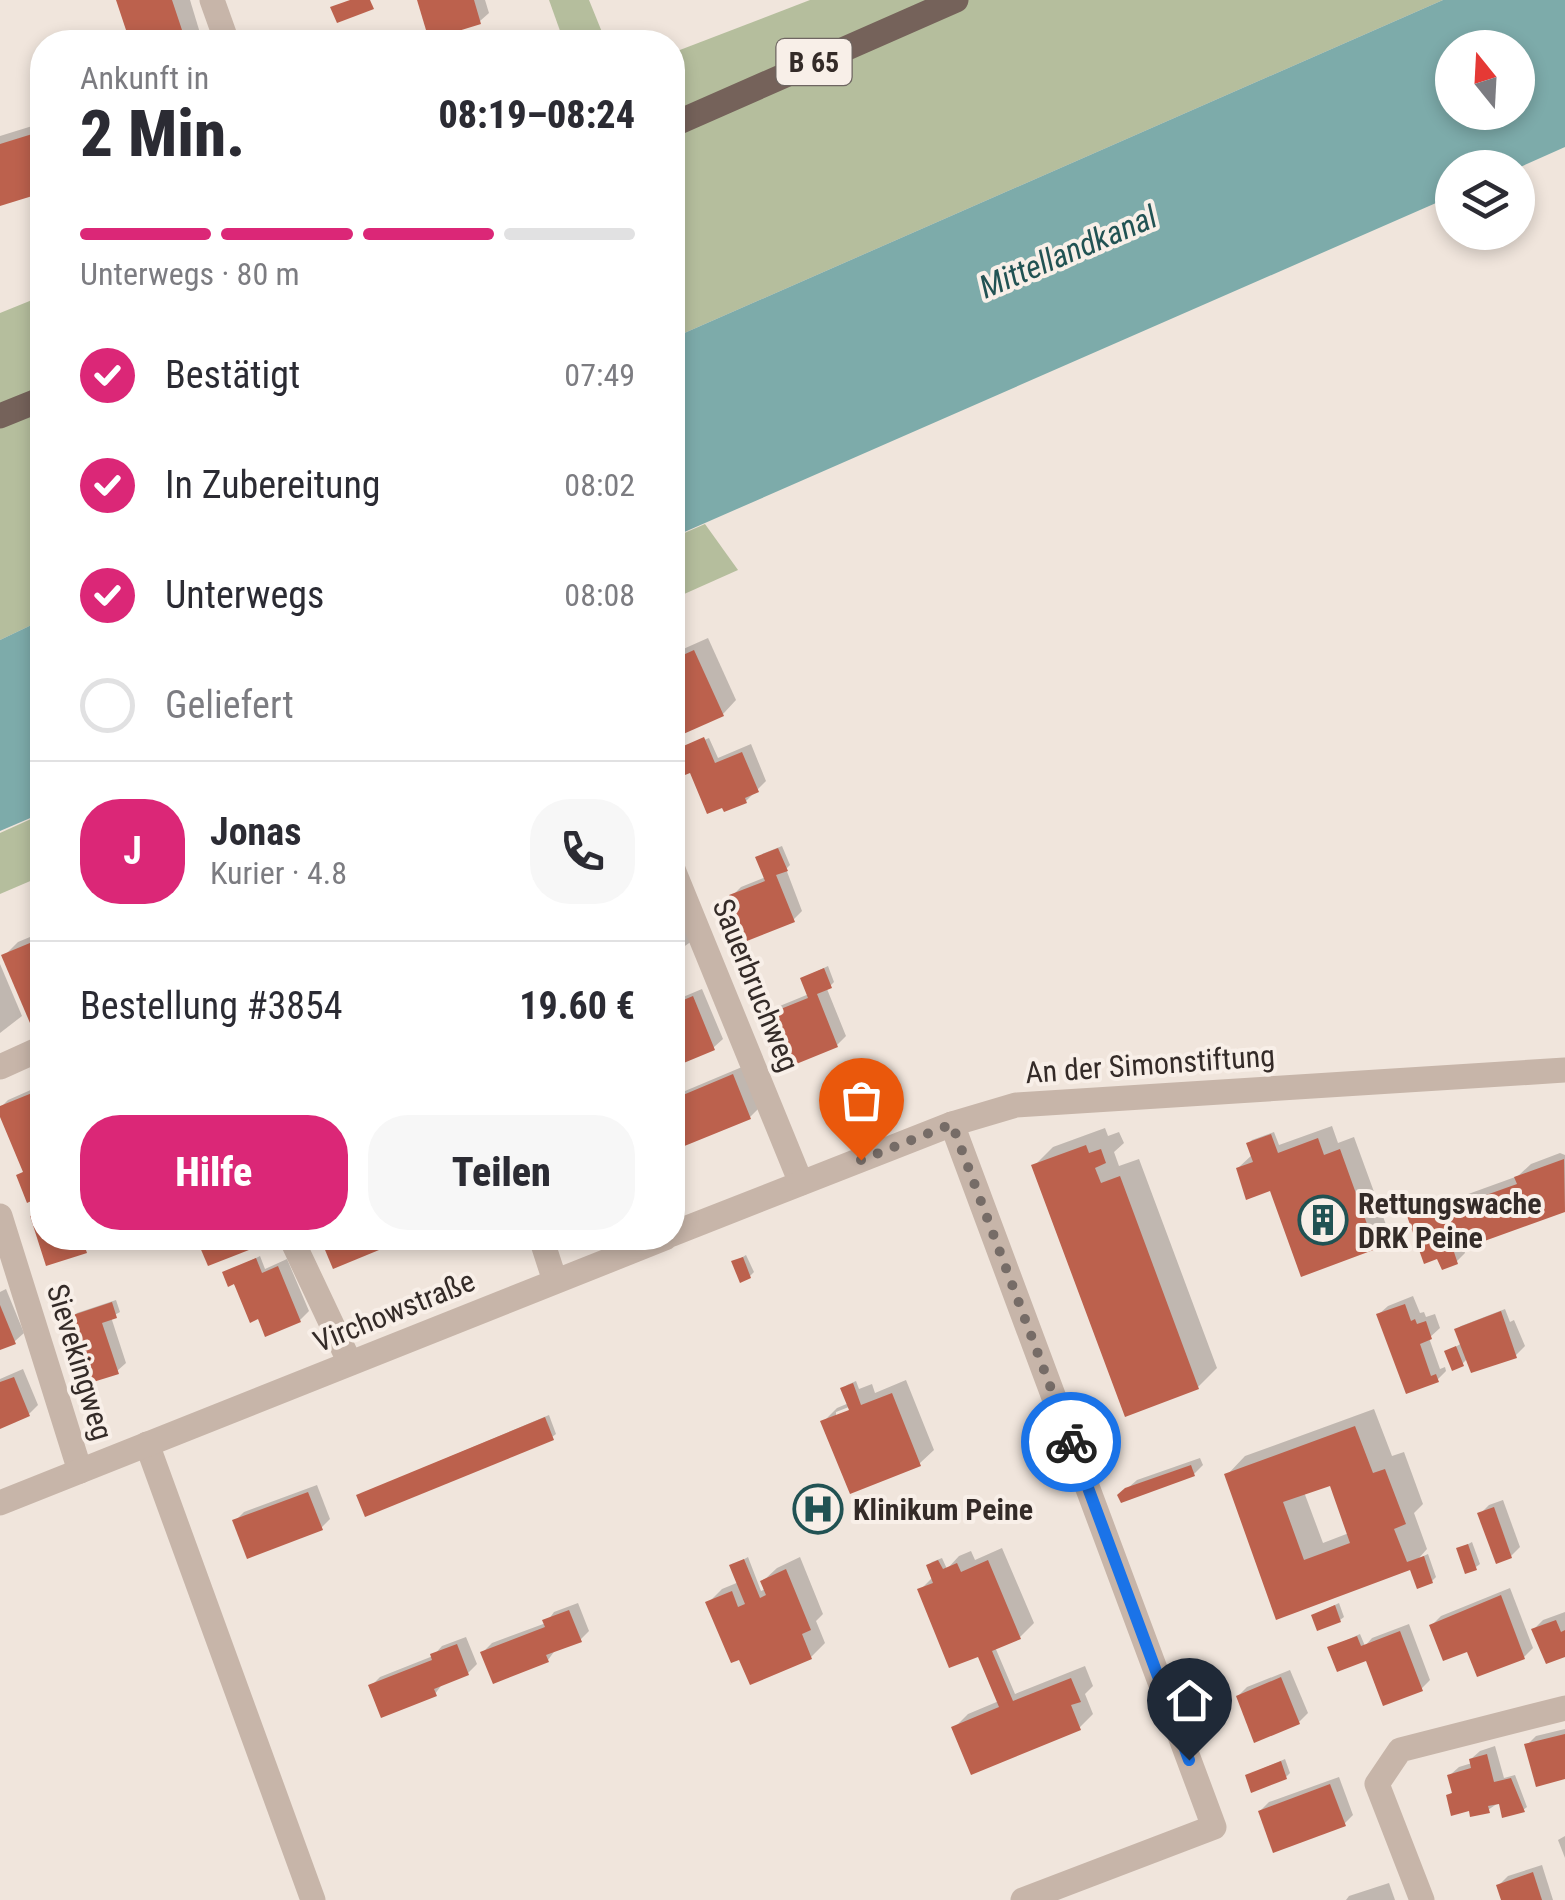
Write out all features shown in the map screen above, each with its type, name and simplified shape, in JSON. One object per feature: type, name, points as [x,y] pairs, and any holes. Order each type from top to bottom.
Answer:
[{"type":"main road","name":"B 65","points":[[685,119],[956,0]]},
{"type":"main road","points":[[0,416],[30,404]]},
{"type":"street","points":[[212,0],[223,30]]},
{"type":"street","name":"Sauerbruchweg","points":[[685,900],[801,1183]]},
{"type":"street","points":[[0,1067],[30,1053]]},
{"type":"street","name":"An der Simonstiftung","points":[[952,1124],[1016,1105],[1565,1070]]},
{"type":"street","points":[[685,1229],[952,1124],[1214,1827],[1023,1900]]},
{"type":"street","name":"Sievekingweg","points":[[0,1216],[80,1472]]},
{"type":"street","points":[[297,1250],[350,1364]]},
{"type":"street","points":[[545,1250],[555,1281]]},
{"type":"street","name":"Virchowstraße","points":[[0,1503],[634,1250]]},
{"type":"street","points":[[147,1444],[313,1900]]},
{"type":"street","points":[[1422,1900],[1377,1784],[1400,1750],[1565,1708]]},
{"type":"green space","points":[[549,0],[589,0],[601,30],[560,30]]},
{"type":"green space","points":[[810,0],[1443,0],[685,333],[685,48]]},
{"type":"green space","points":[[30,301],[30,626],[0,640],[0,313]]},
{"type":"green space","points":[[705,524],[738,570],[685,594],[685,533]]},
{"type":"green space","points":[[30,819],[30,881],[0,894],[0,833]]},
{"type":"water","name":"Mittellandkanal","points":[[1443,0],[1565,0],[1565,147],[1535,160],[1535,150],[1435,150],[1435,203],[685,532],[685,333]]},
{"type":"water","points":[[30,626],[30,818],[0,831],[0,640]]},
{"type":"building","points":[[116,0],[172,0],[182,30],[126,30]]},
{"type":"building","points":[[350,0],[370,0],[374,9],[337,23],[330,7]]},
{"type":"building","points":[[417,0],[474,0],[481,24],[462,30],[426,30]]},
{"type":"building","points":[[30,135],[30,197],[0,206],[0,144]]},
{"type":"building","points":[[694,650],[724,716],[685,733],[685,654]]},
{"type":"building","points":[[704,737],[715,763],[742,752],[759,792],[745,798],[747,803],[707,814],[690,773],[685,775],[685,745]]},
{"type":"building","points":[[778,848],[788,871],[776,875],[795,922],[747,941],[729,895],[765,881],[755,857]]},
{"type":"building","points":[[30,943],[30,1023],[1,955]]},
{"type":"building","points":[[824,968],[832,988],[817,994],[838,1047],[779,1071],[758,1018],[808,998],[800,978]]},
{"type":"building","points":[[693,996],[715,1050],[685,1062],[685,999]]},
{"type":"building","points":[[733,1074],[751,1119],[685,1146],[685,1094]]},
{"type":"building","points":[[30,1094],[27,1203],[16,1175],[23,1172],[0,1117],[0,1106]]},
{"type":"building","name":"Rettungswache DRK Peine","points":[[1271,1134],[1278,1153],[1318,1138],[1324,1155],[1340,1149],[1376,1249],[1301,1277],[1270,1191],[1246,1200],[1236,1168],[1253,1162],[1246,1143]]},
{"type":"building","points":[[1086,1145],[1089,1153],[1101,1149],[1106,1163],[1095,1168],[1101,1183],[1120,1176],[1199,1389],[1125,1417],[1031,1165]]},
{"type":"building","points":[[1564,1159],[1565,1212],[1454,1252],[1458,1264],[1442,1270],[1437,1259],[1424,1264],[1407,1216],[1441,1204],[1444,1210],[1517,1184],[1514,1177]]},
{"type":"building","points":[[41,1250],[86,1250],[87,1253],[46,1266]]},
{"type":"building","points":[[201,1250],[249,1250],[208,1266]]},
{"type":"building","points":[[325,1250],[379,1250],[333,1269]]},
{"type":"building","points":[[743,1257],[751,1278],[740,1283],[731,1261]]},
{"type":"building","points":[[256,1258],[262,1273],[278,1266],[301,1322],[265,1337],[258,1319],[250,1323],[234,1284],[228,1287],[222,1272]]},
{"type":"building","points":[[112,1302],[117,1318],[102,1323],[119,1374],[77,1387],[61,1336],[75,1331],[70,1316]]},
{"type":"building","points":[[1405,1304],[1411,1321],[1426,1321],[1432,1339],[1420,1344],[1431,1376],[1436,1374],[1439,1382],[1406,1394],[1376,1314]]},
{"type":"building","points":[[0,1305],[16,1344],[0,1350]]},
{"type":"building","points":[[1501,1311],[1517,1358],[1471,1373],[1454,1329]]},
{"type":"building","points":[[1456,1346],[1464,1366],[1452,1371],[1444,1351]]},
{"type":"building","points":[[14,1377],[30,1416],[0,1429],[0,1382]]},
{"type":"building","points":[[853,1383],[861,1405],[892,1393],[921,1466],[850,1494],[820,1421],[849,1410],[840,1388]]},
{"type":"building","points":[[545,1417],[554,1440],[365,1517],[356,1495]]},
{"type":"building","points":[[1355,1426],[1373,1473],[1385,1469],[1406,1524],[1394,1529],[1407,1562],[1424,1556],[1433,1583],[1417,1589],[1410,1570],[1276,1620],[1224,1474]],"holes":[[[1330,1486],[1350,1543],[1304,1560],[1283,1502]]]},
{"type":"building","points":[[1191,1465],[1195,1476],[1121,1503],[1117,1495],[1125,1488]]},
{"type":"building","points":[[308,1492],[323,1530],[247,1559],[232,1520]]},
{"type":"building","points":[[1494,1507],[1512,1558],[1496,1564],[1477,1513]]},
{"type":"building","points":[[1468,1544],[1477,1570],[1465,1574],[1456,1548]]},
{"type":"building","points":[[744,1559],[760,1598],[766,1595],[760,1581],[786,1569],[811,1630],[802,1634],[812,1659],[750,1685],[739,1660],[731,1663],[705,1602],[732,1591],[738,1607],[745,1604],[729,1565]]},
{"type":"building","points":[[938,1560],[943,1569],[957,1563],[961,1572],[988,1560],[1021,1639],[992,1651],[1013,1701],[1071,1678],[1081,1702],[1071,1705],[1081,1730],[971,1775],[951,1727],[999,1707],[978,1657],[949,1668],[917,1589],[933,1583],[926,1565]]},
{"type":"building","points":[[1501,1595],[1525,1659],[1477,1677],[1467,1652],[1443,1661],[1429,1625]]},
{"type":"building","points":[[1335,1605],[1341,1622],[1317,1631],[1311,1615]]},
{"type":"building","points":[[569,1610],[582,1642],[546,1655],[549,1662],[493,1684],[480,1652],[545,1627],[542,1620]]},
{"type":"building","points":[[1556,1620],[1561,1632],[1565,1630],[1565,1657],[1546,1664],[1531,1629]]},
{"type":"building","points":[[1400,1631],[1423,1691],[1383,1706],[1366,1661],[1337,1672],[1327,1647],[1357,1636],[1361,1646]]},
{"type":"building","points":[[457,1644],[469,1675],[434,1689],[437,1696],[381,1718],[368,1685],[432,1660],[430,1654]]},
{"type":"building","points":[[1281,1677],[1300,1724],[1254,1743],[1236,1696]]},
{"type":"building","points":[[1565,1734],[1565,1779],[1536,1787],[1524,1744]]},
{"type":"building","points":[[1487,1754],[1494,1782],[1511,1778],[1525,1812],[1502,1818],[1499,1804],[1488,1806],[1490,1813],[1470,1817],[1469,1811],[1451,1816],[1446,1795],[1452,1793],[1447,1775],[1471,1768],[1469,1759]]},
{"type":"building","points":[[1281,1761],[1287,1779],[1251,1793],[1245,1775]]},
{"type":"building","points":[[1330,1784],[1346,1826],[1273,1853],[1258,1811]]},
{"type":"building","points":[[1533,1872],[1542,1900],[1501,1900],[1496,1885]]},
{"type":"way so far","points":[[861,1160],[952,1124],[1071,1442]]},
{"type":"place","name":"Rettungswache DRK Peine","points":[[1323,1220]]},
{"type":"place","name":"Klinikum Peine","points":[[818,1509]]},
{"type":"route","points":[[1071,1442],[1189,1760]]}]
